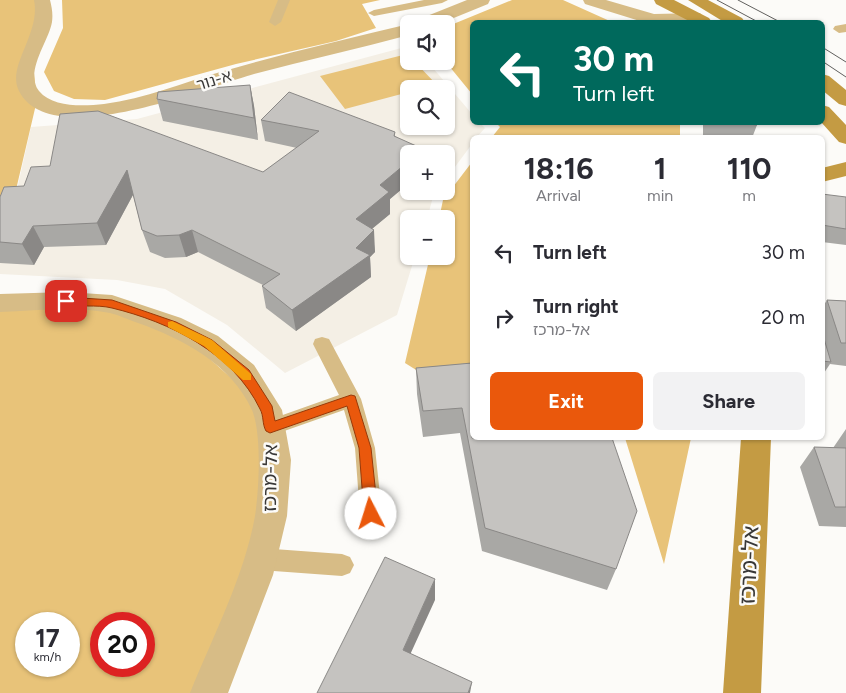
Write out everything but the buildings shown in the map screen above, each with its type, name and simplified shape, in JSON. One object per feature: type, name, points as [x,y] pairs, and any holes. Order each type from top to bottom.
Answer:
[{"type":"street","name":"א-נור","points":[[42,0],[45,21],[25,78],[28,90],[37,100],[57,108],[82,111],[107,109],[169,95],[231,74],[356,45],[400,32]]},
{"type":"street","points":[[445,15],[482,0]]},
{"type":"street","points":[[593,0],[644,18],[699,20]]},
{"type":"street","points":[[662,0],[699,20]]},
{"type":"street","points":[[696,0],[732,20]]},
{"type":"street","points":[[825,82],[846,100]]},
{"type":"street","points":[[825,114],[846,138]]},
{"type":"street","points":[[825,159],[846,155]]},
{"type":"street","points":[[825,174],[846,169]]},
{"type":"street","points":[[825,184],[846,189]]},
{"type":"street","name":"אל-מרכז","points":[[0,303],[66,301],[112,304],[172,324],[208,343],[244,373],[267,410],[275,460],[271,516],[256,575],[209,693]]},
{"type":"street","name":"אל-מרכז","points":[[742,693],[756,440]]},
{"type":"lane","points":[[275,22],[284,0]]},
{"type":"lane","points":[[374,13],[442,0]]},
{"type":"lane","points":[[322,344],[351,400],[365,448],[371,514]]},
{"type":"lane","points":[[270,428],[351,400]]},
{"type":"lane","points":[[260,559],[342,565]]},
{"type":"shaded area","points":[[0,0],[38,0],[32,55],[37,100],[15,194],[0,196]]},
{"type":"shaded area","points":[[62,0],[380,0],[362,4],[376,28],[336,41],[236,64],[105,100],[74,99],[54,91],[44,72],[63,28]]},
{"type":"shaded area","points":[[512,0],[563,0],[608,20],[470,20],[470,92],[452,70],[455,70],[455,23]]},
{"type":"shaded area","points":[[400,48],[400,70],[435,70],[443,80],[400,80],[400,135],[455,135],[455,94],[470,112],[470,125],[482,125],[485,128],[479,135],[470,135],[470,147],[455,167],[455,145],[400,145],[400,200],[432,200],[429,210],[400,210],[400,265],[412,265],[397,315],[285,373],[227,325],[165,289],[117,280],[0,274],[0,199],[16,194],[31,127],[137,119]]},
{"type":"shaded area","points":[[400,56],[400,70],[423,70],[432,80],[400,80],[400,94],[345,109],[320,76]]},
{"type":"shaded area","points":[[498,125],[680,125],[680,135],[494,135],[500,127]]},
{"type":"shaded area","points":[[470,165],[470,378],[437,383],[405,363],[428,265],[455,265],[455,210],[441,210],[443,200],[455,200],[455,184]]},
{"type":"shaded area","points":[[112,304],[172,325],[267,410],[274,477],[208,693],[0,693],[0,306]]},
{"type":"shaded area","points":[[626,440],[691,440],[664,564]]},
{"type":"tram line","points":[[717,0],[754,20]]},
{"type":"tram line","points":[[738,0],[776,20]]},
{"type":"tram line","points":[[825,49],[846,62]]},
{"type":"tram line","points":[[825,63],[846,77]]},
{"type":"slow traffic","points":[[172,325],[208,343],[247,377]]},
{"type":"route","points":[[66,301],[112,304],[172,324],[208,343],[244,373],[267,410],[270,428],[351,400],[365,448],[371,514]]}]
